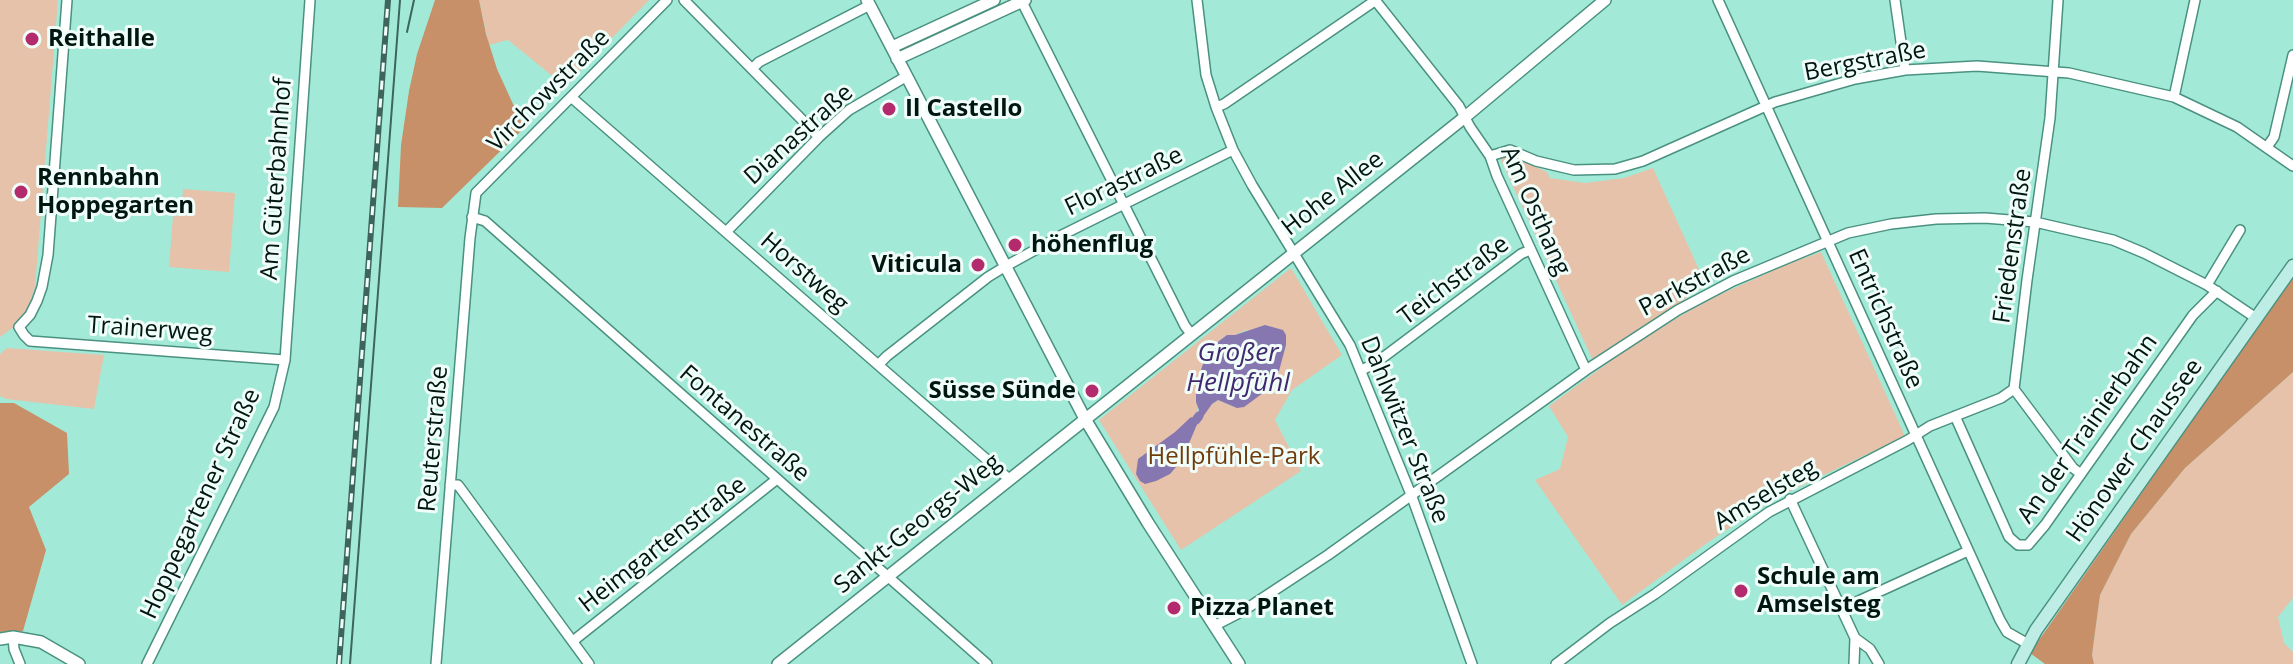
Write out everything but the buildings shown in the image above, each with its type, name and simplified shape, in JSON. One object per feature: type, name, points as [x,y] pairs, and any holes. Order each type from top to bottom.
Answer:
[{"type":"main road","name":"Hönower Chaussee","points":[[2018,664],[2028,644],[2293,266]]},
{"type":"street","name":"Trainerweg","points":[[67,0],[48,255],[37,301],[19,327],[30,341],[285,360]]},
{"type":"street","name":"Am Güterbahnhof","points":[[285,360],[310,0]]},
{"type":"street","name":"Virchowstraße","points":[[472,217],[479,189],[667,0]]},
{"type":"street","points":[[684,0],[819,137]]},
{"type":"street","points":[[894,53],[994,0]]},
{"type":"street","points":[[894,53],[1023,0],[1192,335]]},
{"type":"street","name":"Dahlwitzer Straße","points":[[1197,0],[1202,53],[1216,107],[1233,150],[1362,370],[1472,664]]},
{"type":"street","points":[[1216,107],[1375,0]]},
{"type":"street","name":"Am Osthang","points":[[1375,0],[1459,106],[1490,156],[1586,370]]},
{"type":"street","name":"Hohe Allee","points":[[1085,419],[1465,117],[1605,0]]},
{"type":"street","name":"Entrichstraße","points":[[1718,0],[1968,551],[2007,632],[2028,644]]},
{"type":"street","points":[[1895,0],[1905,70]]},
{"type":"street","name":"Friedenstraße","points":[[2014,389],[2050,118],[2058,0]]},
{"type":"street","points":[[2174,97],[2195,0]]},
{"type":"street","points":[[752,69],[759,62],[868,2],[1085,419],[1239,664]]},
{"type":"street","points":[[2267,147],[2274,137],[2293,55]]},
{"type":"street","name":"Bergstraße","points":[[1490,156],[1510,150],[1536,161],[1574,170],[1615,169],[1643,161],[1766,106],[1855,79],[1905,70],[1977,66],[2053,70],[2174,97],[2237,127],[2293,166]]},
{"type":"street","name":"Dianastraße","points":[[726,232],[819,137],[859,103],[907,76]]},
{"type":"street","name":"Horstweg","points":[[571,97],[1009,479]]},
{"type":"street","name":"Florastraße","points":[[879,364],[964,295],[1006,266],[1233,150]]},
{"type":"street","name":"Fontanestraße","points":[[472,217],[485,221],[987,664]]},
{"type":"street","name":"Reuterstraße","points":[[436,664],[472,217]]},
{"type":"street","name":"Parkstraße","points":[[1214,626],[1243,611],[1412,497],[1586,370],[1678,310],[1704,295],[1848,233],[1936,219],[1985,218],[2035,222],[2116,241],[2207,285],[2256,318]]},
{"type":"street","points":[[2207,285],[2240,230]]},
{"type":"street","name":"Teichstraße","points":[[1362,370],[1400,346],[1530,250]]},
{"type":"street","name":"An der Trainierbahn","points":[[1955,416],[2009,537],[2018,545],[2028,545],[2193,315],[2217,291]]},
{"type":"street","name":"Hoppegartener Straße","points":[[147,664],[268,422],[285,360]]},
{"type":"street","points":[[2014,389],[2073,468],[2081,474]]},
{"type":"street","name":"Amselsteg","points":[[1558,663],[1610,623],[1790,499],[1930,426],[2001,398],[2014,389]]},
{"type":"street","name":"Sankt-Georgs-Weg","points":[[778,664],[1085,419]]},
{"type":"street","name":"Heimgartenstraße","points":[[573,641],[777,479]]},
{"type":"street","points":[[450,485],[458,485],[589,664]]},
{"type":"street","points":[[1790,499],[1855,638],[1854,664]]},
{"type":"street","points":[[1841,609],[1968,551]]},
{"type":"street","points":[[0,639],[13,637],[41,642],[79,664]]},
{"type":"street","points":[[13,637],[20,664]]},
{"type":"street","points":[[1855,638],[1870,649],[1879,664]]},
{"type":"green space","name":"Rennbahn Hoppegarten","points":[[0,0],[58,0],[35,287],[28,308],[18,324],[0,337]]},
{"type":"green space","points":[[479,0],[649,0],[574,77],[551,75],[508,40],[489,45]]},
{"type":"green space","points":[[1510,155],[1547,172],[1550,178],[1585,183],[1624,178],[1653,168],[1706,285],[1593,361],[1500,158]]},
{"type":"green space","points":[[183,189],[235,193],[229,272],[169,267],[173,216],[181,216]]},
{"type":"green space","points":[[1821,252],[1905,436],[1770,501],[1622,605],[1535,480],[1560,469],[1568,437],[1549,406],[1631,346],[1712,298]]},
{"type":"green space","name":"Hellpfühle-Park","points":[[1291,268],[1342,355],[1292,390],[1275,420],[1301,471],[1181,550],[1099,420]],"holes":[[[1247,330],[1286,345],[1283,355],[1232,406],[1218,400],[1197,415],[1205,358],[1219,341],[1227,335]]]},
{"type":"green space","points":[[7,348],[104,355],[94,409],[0,396],[0,354]]},
{"type":"green space","points":[[2293,372],[2293,598],[2278,617],[2284,643],[2293,652],[2293,664],[2094,664],[2092,655],[2100,595],[2131,534],[2185,468]]},
{"type":"shaded area","points":[[435,0],[479,0],[497,69],[524,128],[442,208],[398,207],[401,145],[409,91],[417,54]]},
{"type":"shaded area","points":[[2293,276],[2293,372],[2185,468],[2131,534],[2100,595],[2092,655],[2094,664],[2045,664],[2030,653]]},
{"type":"shaded area","points":[[0,403],[14,403],[67,433],[69,474],[29,507],[46,550],[23,631],[0,632]]},
{"type":"water","name":"Großer Hellpfühl","points":[[1265,325],[1283,330],[1286,345],[1279,371],[1263,393],[1244,407],[1237,408],[1218,400],[1202,418],[1197,415],[1196,385],[1205,358],[1227,335]]},
{"type":"water","points":[[1191,417],[1198,422],[1182,460],[1170,474],[1156,481],[1145,484],[1140,481],[1136,474],[1138,459]]},
{"type":"waterway","points":[[1196,420],[1199,416]]},
{"type":"tram line","points":[[350,664],[400,0]]},
{"type":"tram line","points":[[407,32],[414,0]]},
{"type":"railway","points":[[339,664],[388,0]]},
{"type":"place","name":"Reithalle","points":[[32,39]]},
{"type":"place","name":"Il Castello","points":[[889,109]]},
{"type":"place","name":"Rennbahn Hoppegarten","points":[[21,192]]},
{"type":"place","name":"höhenflug","points":[[1015,245]]},
{"type":"place","name":"Viticula","points":[[978,265]]},
{"type":"place","name":"Süsse Sünde","points":[[1092,391]]},
{"type":"place","name":"Schule am Amselsteg","points":[[1741,591]]},
{"type":"place","name":"Pizza Planet","points":[[1174,608]]}]
